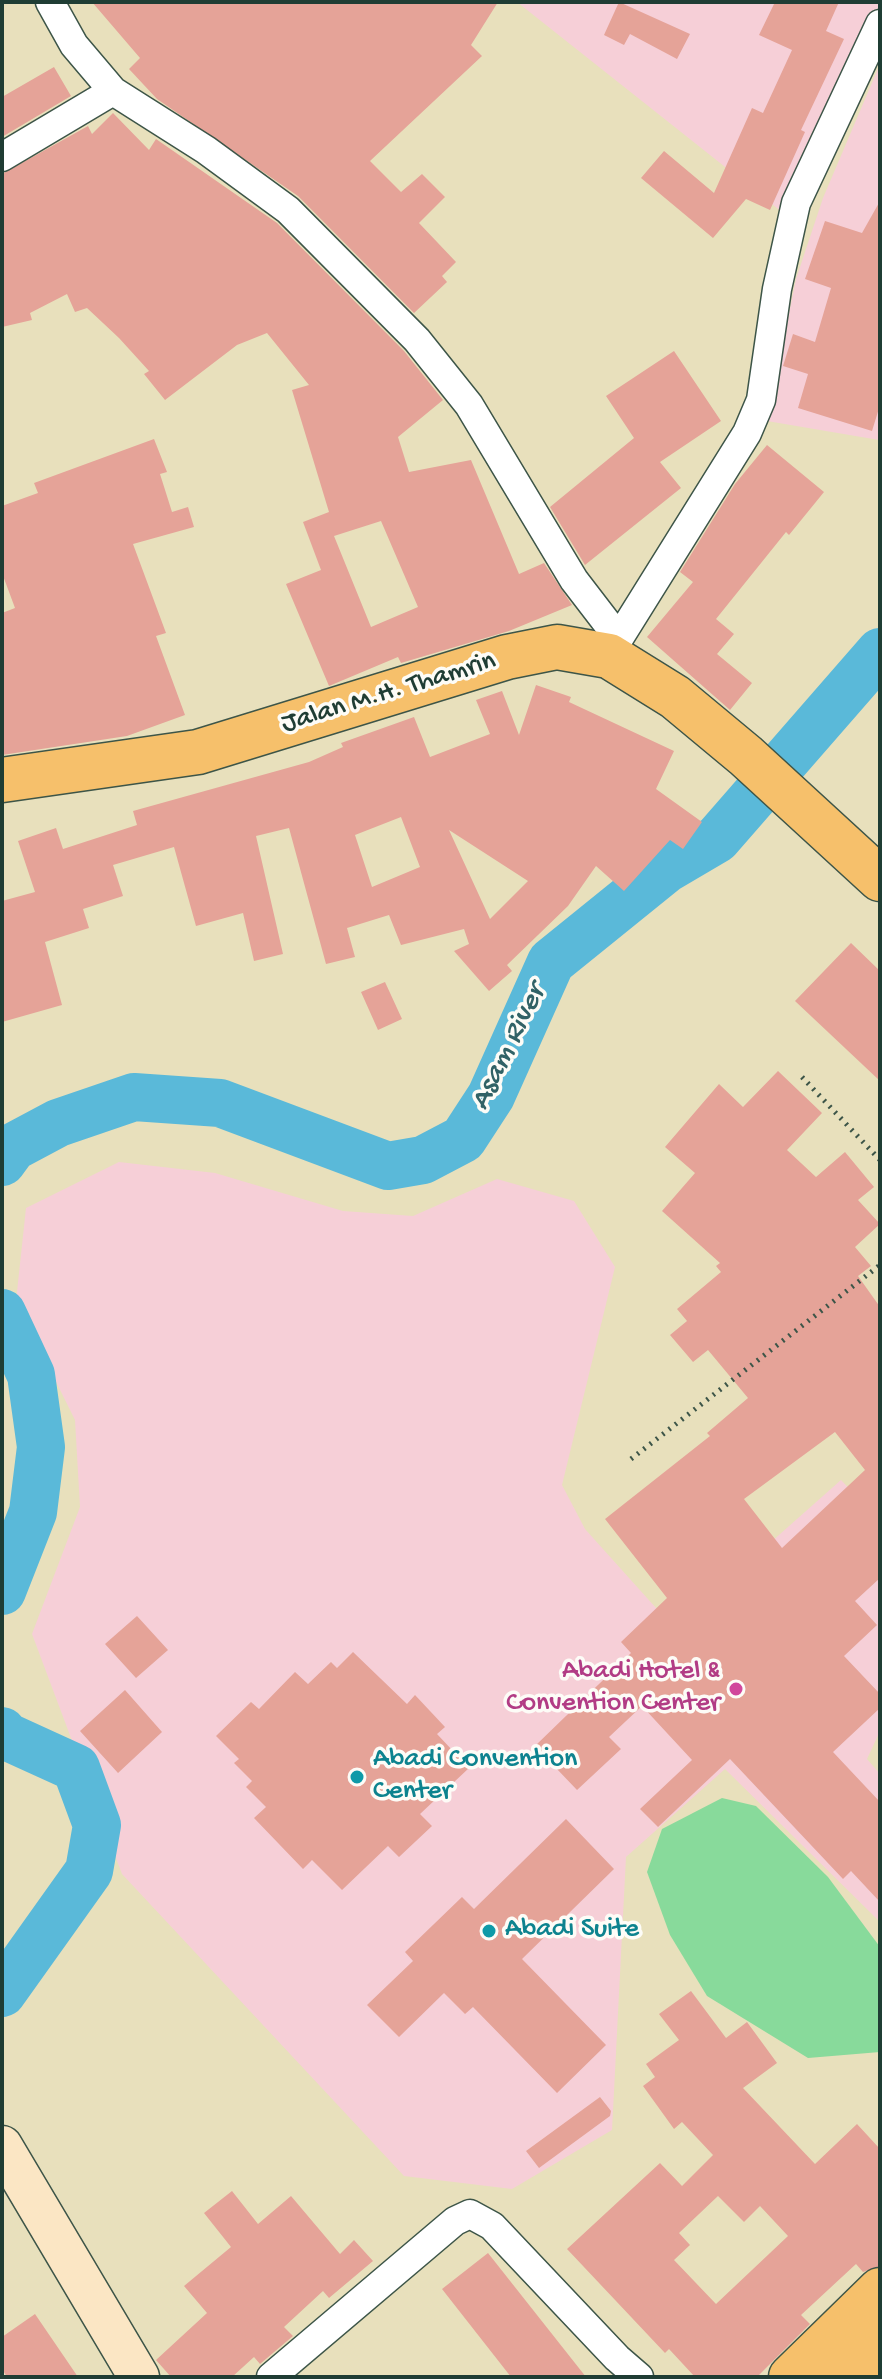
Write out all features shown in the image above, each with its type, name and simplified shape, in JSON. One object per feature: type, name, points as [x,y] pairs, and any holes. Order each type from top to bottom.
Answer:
[{"type":"highway","name":"Jalan M.H. Thamrin","points":[[2,780],[198,752],[507,657],[557,647],[613,646],[746,756],[880,879]]},
{"type":"highway","points":[[791,2377],[880,2290]]},
{"type":"highway","points":[[845,2377],[880,2343]]},
{"type":"street","points":[[50,2],[74,45],[113,91],[206,150],[288,210],[417,340],[469,405],[613,646],[747,433],[761,400],[777,289],[796,203],[880,24]]},
{"type":"street","points":[[2,157],[113,91]]},
{"type":"street","points":[[2,2146],[139,2377]]},
{"type":"street","points":[[271,2377],[455,2221],[470,2214],[492,2226],[617,2358],[639,2377]]},
{"type":"path","points":[[802,1077],[880,1160]]},
{"type":"path","points":[[631,1459],[880,1265]]},
{"type":"shaded area","points":[[517,2],[880,2],[880,12],[792,220]]},
{"type":"shaded area","points":[[880,64],[879,440],[767,421],[796,279],[823,198]]},
{"type":"shaded area","points":[[119,1162],[215,1173],[343,1211],[413,1216],[497,1179],[574,1201],[615,1267],[562,1485],[585,1529],[674,1628],[841,1480],[880,1521],[880,1731],[867,1759],[880,1774],[880,1922],[725,1769],[626,1857],[612,2130],[512,2189],[404,2176],[122,1874],[32,1634],[80,1507],[75,1420],[16,1301],[26,1208]]},
{"type":"green space","points":[[722,1798],[756,1806],[828,1877],[880,1947],[880,2052],[808,2058],[707,1996],[670,1935],[647,1872],[662,1829]]},
{"type":"building","points":[[92,2],[498,2],[471,45],[482,56],[370,161],[401,192],[422,174],[445,197],[419,223],[456,262],[442,276],[447,282],[414,313],[298,196],[157,99],[129,69],[140,58]]},
{"type":"building","points":[[619,2],[690,34],[677,59],[630,34],[624,45],[604,35]]},
{"type":"building","points":[[775,2],[839,2],[826,31],[844,39],[801,130],[805,132],[770,210],[746,199],[713,238],[641,178],[664,151],[714,193],[752,108],[763,113],[792,50],[759,35]]},
{"type":"building","points":[[54,67],[71,96],[2,137],[2,97]]},
{"type":"building","points":[[113,113],[149,150],[156,139],[277,223],[404,351],[443,400],[398,437],[409,472],[471,460],[519,574],[544,563],[572,605],[509,631],[401,663],[398,657],[329,686],[286,584],[321,570],[303,522],[329,512],[292,390],[309,385],[267,333],[237,345],[165,400],[144,374],[149,371],[119,338],[87,308],[75,312],[67,294],[30,313],[32,320],[2,327],[2,174],[88,126],[92,134]],"holes":[[[381,521],[418,607],[371,627],[334,536]]]},
{"type":"building","points":[[880,201],[880,405],[872,431],[798,408],[808,374],[783,366],[793,334],[815,342],[831,288],[805,279],[825,221],[862,233]]},
{"type":"building","points":[[674,351],[721,421],[660,462],[681,488],[585,565],[550,507],[634,438],[606,396]]},
{"type":"building","points":[[154,439],[167,472],[160,474],[172,512],[188,507],[194,527],[133,544],[166,633],[156,636],[185,715],[127,736],[2,755],[2,613],[15,608],[2,573],[2,506],[38,493],[34,483]]},
{"type":"building","points":[[767,445],[824,492],[789,535],[786,532],[716,619],[734,634],[717,654],[752,683],[730,710],[647,637],[693,582],[680,572],[735,484]]},
{"type":"building","points":[[536,685],[571,697],[569,702],[674,751],[656,789],[702,822],[683,849],[670,840],[624,891],[596,866],[568,906],[507,965],[512,971],[489,991],[454,951],[469,944],[464,929],[401,945],[389,915],[347,928],[355,957],[326,964],[289,828],[256,836],[283,954],[254,961],[243,913],[196,926],[174,847],[113,865],[123,896],[83,909],[89,928],[45,942],[62,1005],[2,1022],[2,901],[35,892],[18,841],[56,828],[63,849],[137,825],[133,811],[309,762],[343,747],[341,743],[414,717],[430,757],[490,734],[476,700],[502,691],[519,735]],"holes":[[[401,817],[420,867],[372,887],[355,835]],[[449,830],[528,881],[490,919]]]},
{"type":"building","points":[[851,943],[880,971],[880,1081],[795,1001]]},
{"type":"building","points":[[385,982],[402,1019],[378,1030],[361,992]]},
{"type":"building","points":[[778,1071],[822,1113],[787,1150],[816,1177],[845,1152],[874,1187],[858,1200],[880,1224],[855,1247],[871,1266],[858,1276],[880,1307],[880,1578],[855,1601],[877,1625],[844,1656],[880,1694],[880,1708],[833,1752],[880,1802],[880,1902],[851,1871],[843,1879],[730,1759],[658,1827],[640,1809],[692,1760],[642,1706],[609,1737],[621,1749],[577,1790],[535,1746],[631,1653],[621,1642],[667,1598],[605,1519],[710,1436],[707,1433],[748,1398],[708,1350],[693,1362],[670,1335],[687,1321],[677,1309],[721,1272],[716,1266],[720,1263],[662,1211],[695,1173],[665,1147],[719,1084],[743,1107]],"holes":[[[835,1432],[865,1470],[782,1548],[744,1499]]]},
{"type":"building","points":[[137,1616],[168,1650],[136,1678],[105,1644]]},
{"type":"building","name":"Abadi Convention Center","points":[[353,1652],[407,1704],[415,1695],[445,1727],[437,1734],[469,1768],[420,1814],[432,1826],[399,1857],[388,1846],[342,1890],[312,1860],[303,1869],[254,1818],[266,1807],[246,1787],[252,1781],[234,1763],[239,1759],[216,1736],[251,1702],[259,1709],[295,1672],[308,1684],[331,1662],[337,1668]]},
{"type":"building","points":[[125,1690],[162,1732],[118,1773],[80,1731]]},
{"type":"building","name":"Abadi Suite","points":[[566,1819],[614,1869],[522,1959],[606,2045],[557,2093],[473,2007],[465,2014],[444,1993],[399,2037],[367,2005],[413,1961],[405,1952],[462,1897],[474,1909]]},
{"type":"building","points":[[691,1991],[726,2038],[747,2022],[777,2063],[743,2088],[815,2164],[857,2124],[880,2149],[880,2266],[863,2272],[856,2264],[801,2315],[810,2324],[757,2377],[695,2377],[669,2349],[665,2353],[567,2249],[660,2163],[682,2186],[713,2155],[682,2122],[674,2129],[643,2086],[655,2077],[646,2064],[679,2040],[659,2014]],"holes":[[[718,2196],[744,2222],[760,2206],[788,2236],[716,2304],[674,2260],[690,2245],[679,2233]]]},
{"type":"building","points":[[600,2097],[611,2111],[610,2116],[539,2168],[526,2151]]},
{"type":"building","points":[[232,2191],[258,2224],[291,2196],[340,2254],[354,2240],[373,2261],[329,2298],[323,2291],[284,2327],[293,2336],[260,2364],[254,2357],[232,2377],[171,2377],[156,2360],[207,2313],[184,2286],[231,2247],[204,2213]]},
{"type":"building","points":[[488,2253],[586,2377],[511,2377],[442,2289]]},
{"type":"building","points":[[35,2314],[78,2377],[7,2377],[2,2369],[2,2337]]},
{"type":"waterway","name":"Asam River","points":[[2,1162],[13,1147],[58,1123],[134,1097],[220,1103],[388,1166],[423,1160],[463,1139],[491,1096],[551,962],[666,869],[717,839],[880,652]]},
{"type":"waterway","name":"Asam River","points":[[2,1313],[31,1375],[41,1447],[33,1512],[2,1591]]},
{"type":"waterway","name":"Asam River","points":[[2,1731],[6,1736],[76,1768],[97,1825],[89,1871],[2,1993]]},
{"type":"place","name":"Abadi Hotel & Convention Center","points":[[736,1689]]},
{"type":"place","name":"Abadi Convention Center","points":[[357,1777]]},
{"type":"place","name":"Abadi Suite","points":[[489,1931]]}]
